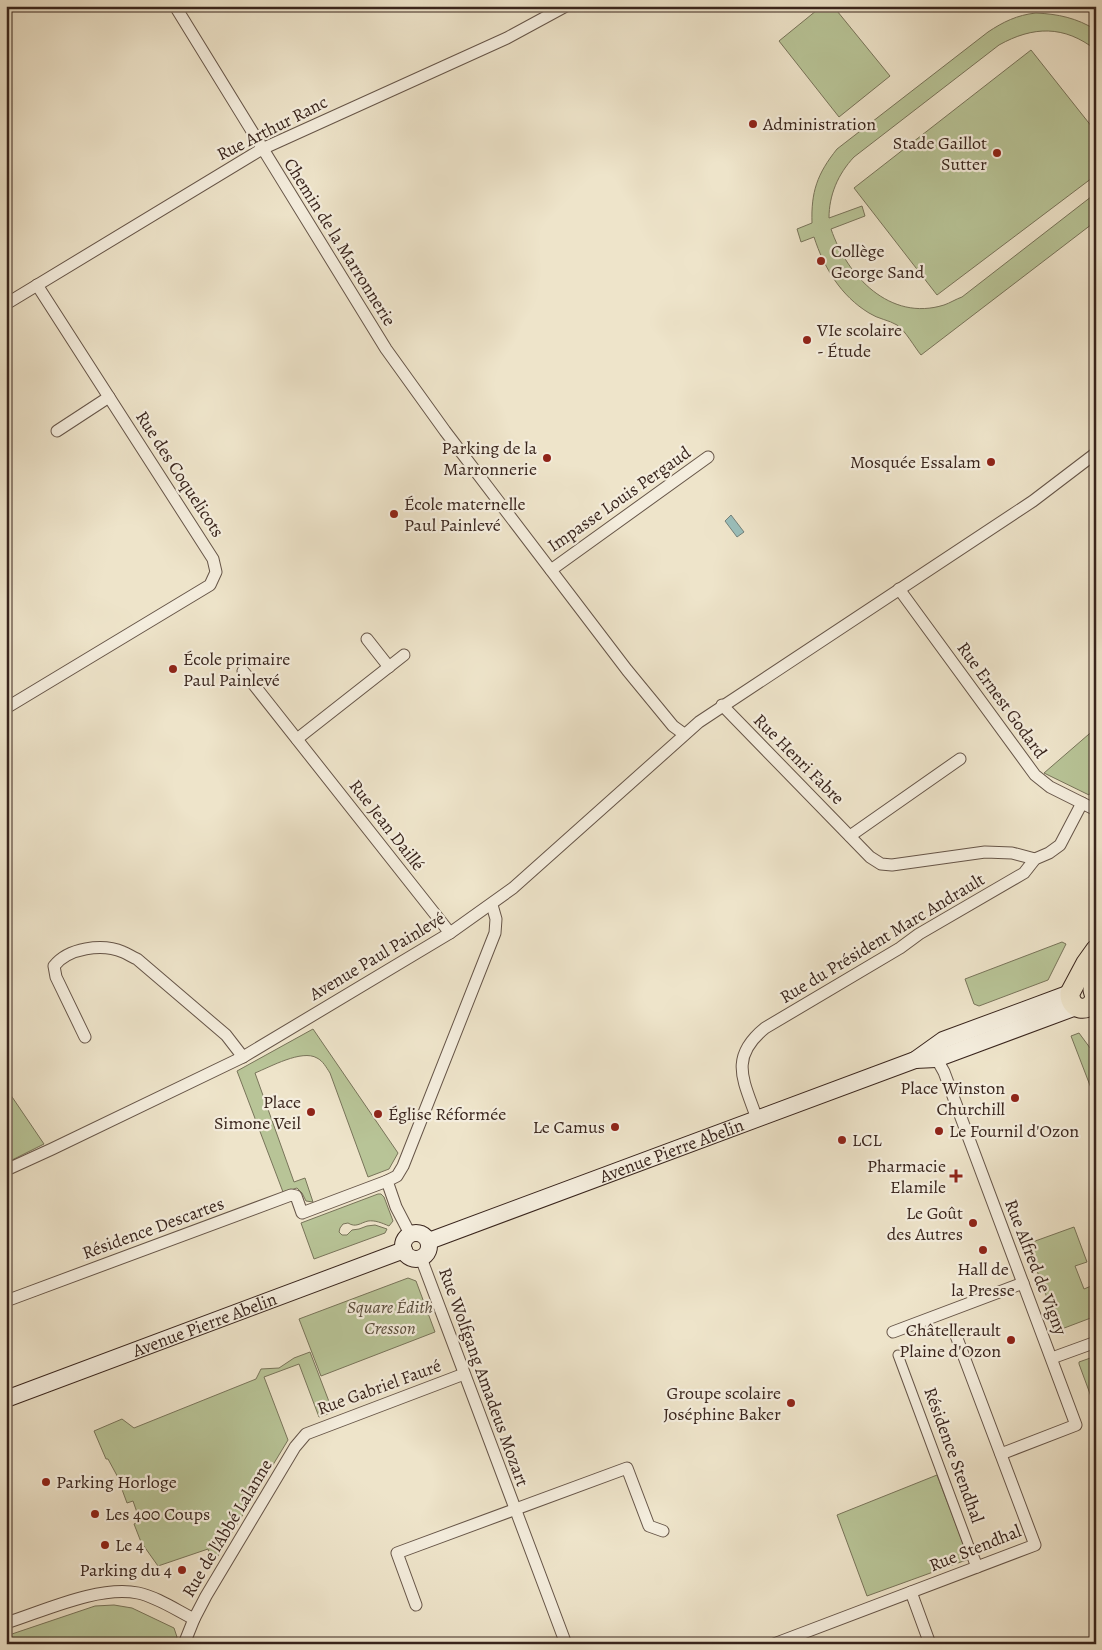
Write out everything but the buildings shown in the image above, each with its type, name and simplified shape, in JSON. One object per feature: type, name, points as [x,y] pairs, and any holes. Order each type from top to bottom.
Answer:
[{"type":"main road","points":[[1094,952],[1095,968],[1083,998],[1096,1020]]},
{"type":"main road","name":"Avenue Pierre Abelin","points":[[429,1241],[934,1053],[943,1040],[1083,998]]},
{"type":"main road","points":[[410,1234],[423,1234],[429,1241],[428,1253],[421,1258],[413,1259],[404,1250],[405,1239],[410,1234]]},
{"type":"main road","name":"Avenue Pierre Abelin","points":[[6,1399],[404,1250]]},
{"type":"street","name":"Chemin de la Marronnerie","points":[[175,6],[386,349],[550,570],[673,726],[684,734]]},
{"type":"street","name":"Rue Arthur Ranc","points":[[6,304],[262,149],[506,38],[566,6]]},
{"type":"street","name":"Rue des Coquelicots","points":[[6,708],[210,584],[216,572],[213,559],[37,285]]},
{"type":"street","points":[[57,431],[109,397]]},
{"type":"street","name":"Avenue Paul Painlevé","points":[[6,1170],[243,1057],[450,933],[513,888],[684,734],[722,705],[1033,501],[1096,453]]},
{"type":"street","name":"Impasse Louis Pergaud","points":[[550,570],[708,457]]},
{"type":"street","name":"Rue Ernest Godard","points":[[899,589],[1036,775],[1050,787],[1096,810]]},
{"type":"street","points":[[367,639],[389,667]]},
{"type":"street","points":[[297,739],[404,655]]},
{"type":"street","name":"Rue Jean Daillé","points":[[243,671],[450,933]]},
{"type":"street","name":"Rue Henri Fabre","points":[[722,705],[870,857],[881,864],[892,865],[985,852],[1012,853],[1035,859]]},
{"type":"street","points":[[850,836],[960,759]]},
{"type":"street","name":"Rue du Président Marc Andrault","points":[[757,1118],[743,1080],[742,1068],[743,1056],[755,1036],[900,948],[919,934],[1024,873],[1035,859],[1049,854],[1060,845],[1082,803]]},
{"type":"street","points":[[410,1234],[396,1208],[387,1181],[397,1176],[403,1166],[495,933],[496,919],[492,904]]},
{"type":"street","points":[[85,1037],[56,978],[54,966],[60,959],[77,951],[98,947],[121,951],[137,959],[226,1035],[243,1057]]},
{"type":"street","name":"Rue Alfred de Vigny","points":[[934,1053],[944,1072],[1076,1425],[1001,1454]]},
{"type":"street","name":"Résidence Descartes","points":[[6,1301],[291,1195],[296,1196],[302,1213],[387,1181]]},
{"type":"street","name":"Rue Wolfgang Amadeus Mozart","points":[[421,1258],[566,1644]]},
{"type":"street","points":[[893,1332],[1023,1283]]},
{"type":"street","name":"Rue Stendhal","points":[[774,1644],[1035,1545],[955,1333]]},
{"type":"street","points":[[1052,1358],[1096,1342]]},
{"type":"street","name":"Résidence Stendhal","points":[[898,1355],[977,1567]]},
{"type":"street","name":"Rue Gabriel Fauré","points":[[306,1434],[464,1374]]},
{"type":"street","name":"Rue de l'Abbé Lalanne","points":[[184,1644],[194,1619],[217,1576],[295,1447],[306,1434]]},
{"type":"street","name":"Rue Wolfgang Amadeus Mozart","points":[[416,1605],[397,1553],[627,1468],[649,1526],[663,1530]]},
{"type":"street","points":[[6,1623],[93,1594],[108,1591],[139,1594],[154,1598],[194,1619]]},
{"type":"street","points":[[911,1592],[930,1644]]},
{"type":"green space","points":[[822,6],[833,6],[890,76],[839,117],[779,41]]},
{"type":"green space","points":[[1036,13],[1067,17],[1082,22],[1096,30],[1096,50],[1072,36],[1048,31],[1024,34],[999,45],[854,157],[843,170],[833,193],[829,218],[862,206],[865,216],[831,229],[848,263],[873,291],[889,301],[906,307],[924,309],[944,305],[962,297],[1096,193],[1096,221],[921,355],[900,327],[872,315],[842,290],[828,270],[814,237],[801,242],[797,229],[812,223],[814,193],[820,175],[837,149],[988,32],[1010,20]]},
{"type":"green space","name":"Stade Gaillot Sutter","points":[[1031,50],[1096,132],[1096,175],[937,295],[854,188]]},
{"type":"green space","points":[[1096,728],[1096,782],[1089,795],[1044,773]]},
{"type":"green space","points":[[1062,942],[1066,944],[1048,980],[979,1006],[974,1004],[965,979]]},
{"type":"green space","points":[[313,1029],[398,1153],[389,1169],[368,1177],[330,1073],[323,1062],[317,1058],[311,1056],[295,1057],[255,1073],[294,1182],[305,1178],[313,1202],[306,1201],[297,1188],[283,1192],[237,1071]]},
{"type":"green space","points":[[1079,1033],[1096,1056],[1096,1101],[1071,1036]]},
{"type":"green space","points":[[6,1088],[44,1144],[6,1163]]},
{"type":"green space","points":[[378,1194],[384,1197],[393,1221],[389,1226],[373,1221],[356,1225],[348,1223],[343,1224],[339,1232],[342,1235],[347,1235],[352,1230],[375,1225],[387,1229],[385,1233],[314,1259],[301,1223]]},
{"type":"green space","points":[[1074,1227],[1087,1262],[1075,1266],[1084,1289],[1096,1284],[1096,1316],[1059,1330],[1027,1244]]},
{"type":"green space","name":"Square Édith Cresson","points":[[408,1278],[416,1281],[435,1332],[321,1376],[299,1319]]},
{"type":"green space","points":[[310,1352],[333,1412],[319,1417],[299,1364],[264,1377],[288,1440],[216,1559],[211,1560],[208,1549],[158,1566],[141,1542],[134,1524],[140,1521],[133,1501],[127,1503],[121,1483],[108,1459],[106,1459],[94,1431],[122,1419],[134,1428],[256,1379],[261,1369],[279,1368],[294,1358]]},
{"type":"green space","points":[[1096,1356],[1096,1410],[1079,1362]]},
{"type":"green space","points":[[937,1475],[969,1559],[867,1596],[837,1515]]},
{"type":"green space","points":[[114,1605],[132,1608],[174,1628],[177,1637],[175,1644],[6,1644],[6,1636],[95,1606]]},
{"type":"water","points":[[731,515],[744,532],[737,537],[725,521]]},
{"type":"place","name":"Administration","points":[[753,124]]},
{"type":"place","name":"Stade Gaillot Sutter","points":[[997,153]]},
{"type":"place","name":"Collège George Sand","points":[[821,261]]},
{"type":"place","name":"VIe scolaire - Étude","points":[[807,340]]},
{"type":"place","name":"Parking de la Marronnerie","points":[[547,458]]},
{"type":"place","name":"Mosquée Essalam","points":[[991,462]]},
{"type":"place","name":"École maternelle Paul Painlevé","points":[[394,514]]},
{"type":"place","name":"École primaire Paul Painlevé","points":[[173,669]]},
{"type":"place","name":"Place Winston Churchill","points":[[1015,1098]]},
{"type":"place","name":"Place Simone Veil","points":[[311,1112]]},
{"type":"place","name":"Église Réformée","points":[[378,1114]]},
{"type":"place","name":"Le Camus","points":[[615,1127]]},
{"type":"place","name":"Le Fournil d'Ozon","points":[[939,1131]]},
{"type":"place","name":"LCL","points":[[842,1140]]},
{"type":"place","name":"Pharmacie Elamile","points":[[956,1176]]},
{"type":"place","name":"Le Goût des Autres","points":[[973,1223]]},
{"type":"place","name":"Hall de la Presse","points":[[983,1250]]},
{"type":"place","name":"Châtellerault Plaine d'Ozon","points":[[1011,1340]]},
{"type":"place","name":"Groupe scolaire Joséphine Baker","points":[[791,1403]]},
{"type":"place","name":"Parking Horloge","points":[[46,1482]]},
{"type":"place","name":"Les 400 Coups","points":[[95,1514]]},
{"type":"place","name":"Le 4","points":[[105,1545]]},
{"type":"place","name":"Parking du 4","points":[[182,1570]]}]
